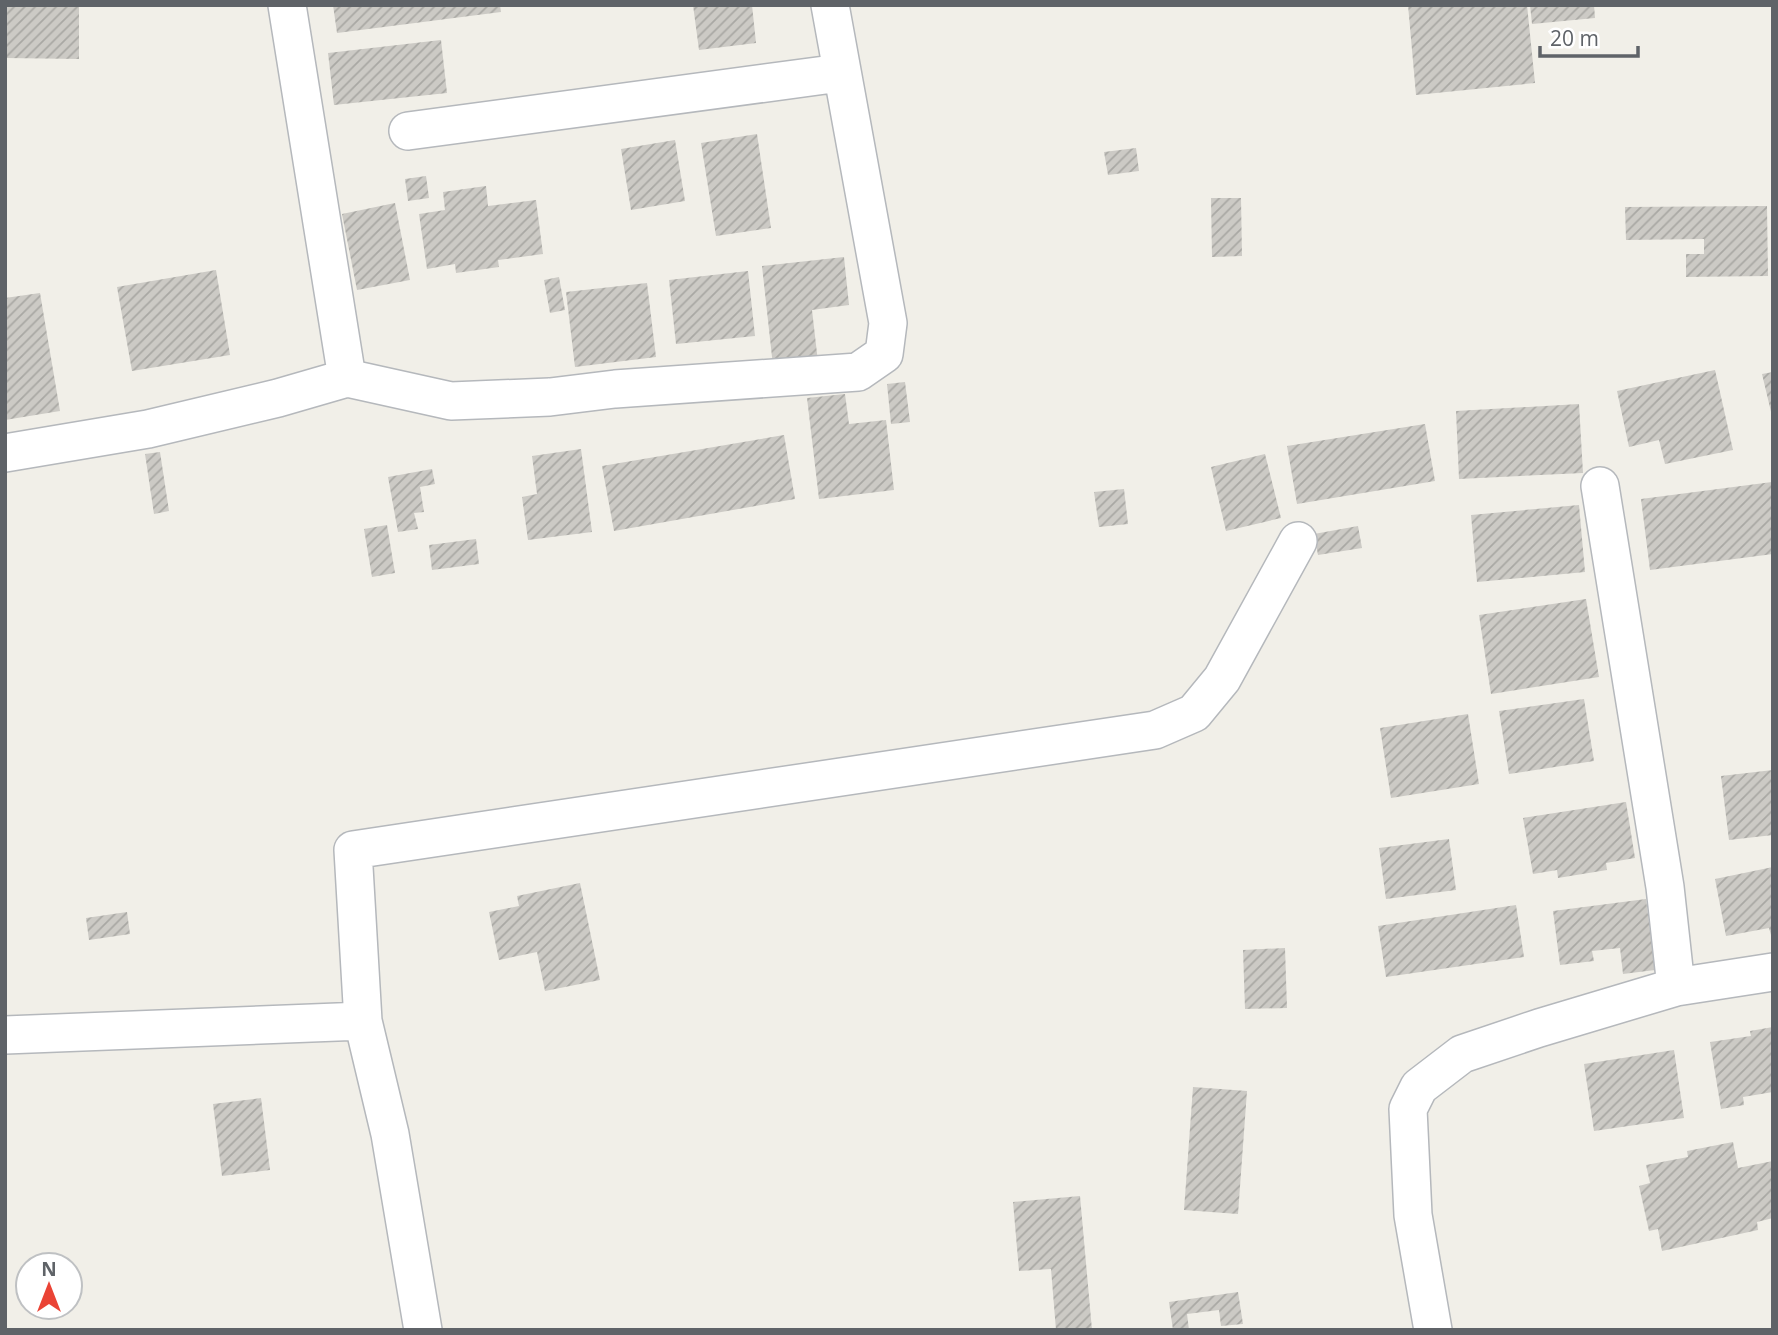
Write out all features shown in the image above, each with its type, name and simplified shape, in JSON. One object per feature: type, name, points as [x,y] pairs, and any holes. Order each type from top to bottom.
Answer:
[{"type":"street","points":[[287,5],[347,378]]},
{"type":"street","points":[[5,453],[148,429],[278,398],[347,378],[451,401],[550,397],[615,389],[858,372],[884,354],[888,323],[840,73],[830,5]]},
{"type":"street","points":[[408,131],[840,73]]},
{"type":"street","points":[[1600,486],[1665,887],[1676,987]]},
{"type":"street","points":[[424,1330],[390,1134],[363,1021],[353,850],[1155,730],[1195,713],[1222,679],[1298,541]]},
{"type":"street","points":[[1433,1330],[1413,1215],[1408,1109],[1419,1087],[1462,1054],[1676,987],[1773,972]]},
{"type":"street","points":[[5,1035],[363,1021]]},
{"type":"building","points":[[5,5],[79,5],[79,59],[5,58]]},
{"type":"building","points":[[333,5],[500,5],[501,12],[337,33]]},
{"type":"building","points":[[693,5],[752,5],[756,43],[699,50]]},
{"type":"building","points":[[1408,5],[1527,5],[1535,83],[1416,95]]},
{"type":"building","points":[[1530,5],[1594,5],[1595,18],[1532,24]]},
{"type":"building","points":[[441,40],[447,93],[334,105],[328,53]]},
{"type":"building","points":[[757,134],[771,228],[716,236],[701,143]]},
{"type":"building","points":[[675,140],[685,201],[631,210],[621,149]]},
{"type":"building","points":[[1136,148],[1139,171],[1108,175],[1104,152]]},
{"type":"building","points":[[426,176],[429,198],[408,201],[405,179]]},
{"type":"building","points":[[486,186],[488,206],[536,200],[543,254],[498,260],[499,267],[456,273],[455,264],[427,269],[419,214],[445,210],[443,192]]},
{"type":"building","points":[[1211,198],[1241,198],[1242,256],[1212,257]]},
{"type":"building","points":[[395,203],[410,280],[357,290],[342,214]]},
{"type":"building","points":[[1767,206],[1768,276],[1686,277],[1686,254],[1704,254],[1704,239],[1626,240],[1625,207]]},
{"type":"building","points":[[844,257],[849,305],[812,310],[818,362],[773,366],[762,266]]},
{"type":"building","points":[[216,270],[230,355],[132,371],[117,287]]},
{"type":"building","points":[[748,271],[755,336],[676,344],[669,280]]},
{"type":"building","points":[[559,277],[565,310],[550,313],[544,280]]},
{"type":"building","points":[[647,283],[656,357],[575,367],[566,292]]},
{"type":"building","points":[[40,293],[60,411],[5,420],[5,298]]},
{"type":"building","points":[[1715,370],[1733,450],[1665,464],[1659,440],[1629,447],[1617,391]]},
{"type":"building","points":[[1773,372],[1773,416],[1772,416],[1762,374]]},
{"type":"building","points":[[905,382],[910,422],[891,424],[887,384]]},
{"type":"building","points":[[845,394],[849,424],[886,420],[894,490],[819,499],[807,398]]},
{"type":"building","points":[[1579,404],[1583,473],[1459,479],[1456,411]]},
{"type":"building","points":[[1425,424],[1435,481],[1297,504],[1287,446]]},
{"type":"building","points":[[784,435],[795,499],[614,531],[602,466]]},
{"type":"building","points":[[581,449],[592,532],[528,540],[522,497],[537,494],[532,456]]},
{"type":"building","points":[[160,452],[169,511],[154,514],[145,454]]},
{"type":"building","points":[[1265,454],[1281,518],[1226,531],[1211,467]]},
{"type":"building","points":[[432,469],[435,484],[420,487],[424,512],[414,513],[418,529],[398,532],[388,477]]},
{"type":"building","points":[[1772,482],[1773,554],[1650,570],[1641,499]]},
{"type":"building","points":[[1124,489],[1128,524],[1099,527],[1094,492]]},
{"type":"building","points":[[1579,505],[1585,572],[1477,582],[1471,515]]},
{"type":"building","points":[[387,525],[395,573],[372,577],[364,529]]},
{"type":"building","points":[[1358,526],[1362,548],[1318,555],[1314,534]]},
{"type":"building","points":[[476,539],[479,564],[432,570],[429,545]]},
{"type":"building","points":[[1586,599],[1599,677],[1491,694],[1479,615]]},
{"type":"building","points":[[1584,699],[1594,761],[1509,774],[1499,711]]},
{"type":"building","points":[[1468,714],[1479,784],[1391,798],[1380,728]]},
{"type":"building","points":[[1773,770],[1773,835],[1729,840],[1721,776]]},
{"type":"building","points":[[1626,802],[1635,858],[1606,863],[1607,870],[1558,878],[1557,870],[1533,874],[1523,818]]},
{"type":"building","points":[[1449,839],[1456,890],[1386,899],[1379,848]]},
{"type":"building","points":[[1773,867],[1773,942],[1769,928],[1726,936],[1715,879]]},
{"type":"building","points":[[580,883],[600,980],[545,991],[537,952],[499,960],[489,912],[519,906],[517,896]]},
{"type":"building","points":[[1646,899],[1655,970],[1623,974],[1620,948],[1592,951],[1594,961],[1560,965],[1553,911]]},
{"type":"building","points":[[1516,905],[1524,957],[1386,977],[1378,926]]},
{"type":"building","points":[[127,912],[130,934],[89,940],[86,918]]},
{"type":"building","points":[[1285,948],[1287,1008],[1245,1009],[1243,950]]},
{"type":"building","points":[[1773,1027],[1773,1092],[1743,1097],[1744,1105],[1721,1109],[1710,1042],[1751,1036],[1750,1031]]},
{"type":"building","points":[[1674,1050],[1684,1118],[1594,1131],[1584,1064]]},
{"type":"building","points":[[1193,1087],[1247,1091],[1238,1214],[1184,1210]]},
{"type":"building","points":[[261,1098],[270,1170],[222,1176],[213,1104]]},
{"type":"building","points":[[1733,1142],[1738,1168],[1773,1161],[1773,1218],[1757,1222],[1758,1230],[1662,1251],[1658,1229],[1649,1231],[1639,1186],[1650,1183],[1646,1165],[1688,1157],[1687,1151]]},
{"type":"building","points":[[1080,1196],[1092,1330],[1056,1330],[1051,1269],[1019,1271],[1013,1202]]},
{"type":"building","points":[[1238,1292],[1243,1324],[1221,1326],[1219,1310],[1187,1314],[1189,1330],[1173,1330],[1169,1302]]}]
